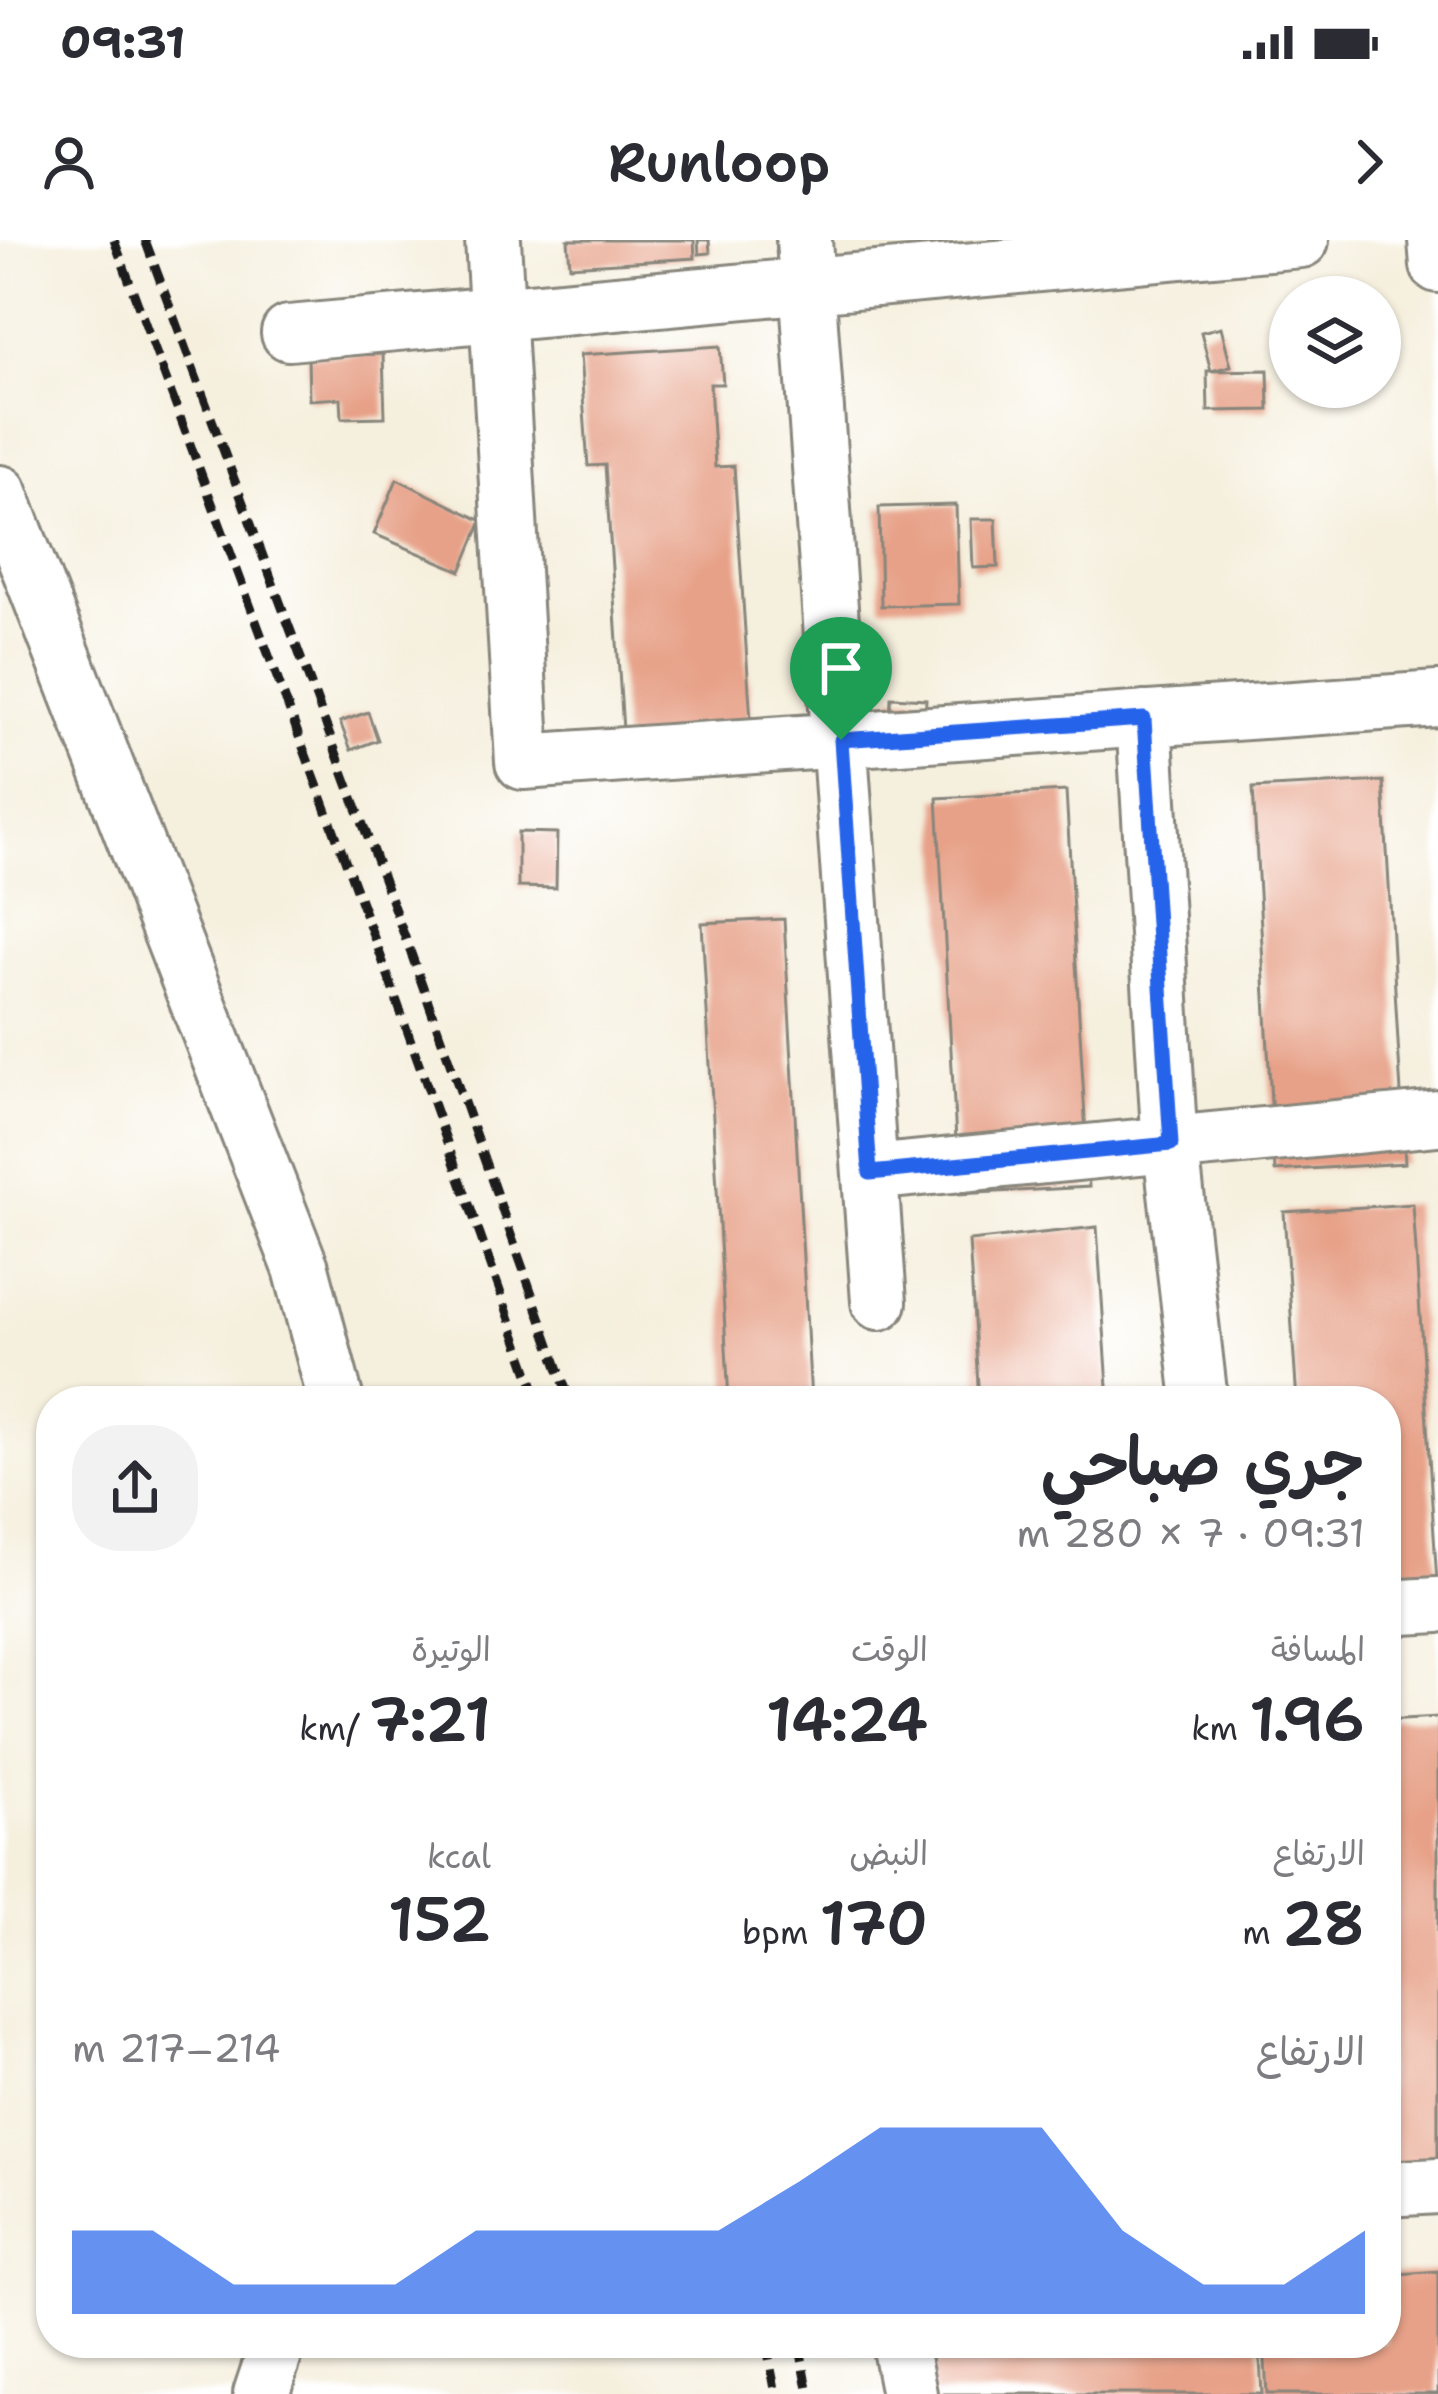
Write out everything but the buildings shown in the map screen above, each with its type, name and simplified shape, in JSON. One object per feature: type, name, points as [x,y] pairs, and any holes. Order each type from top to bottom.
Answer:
[{"type":"street","points":[[494,240],[524,762],[1438,699]]},
{"type":"street","points":[[289,333],[499,314],[807,263],[1301,240]]},
{"type":"street","points":[[1436,240],[1438,265]]},
{"type":"street","points":[[807,263],[879,1302]]},
{"type":"street","points":[[0,493],[301,1268],[332,1386]]},
{"type":"street","points":[[1144,719],[1171,1144],[1198,1386]]},
{"type":"street","points":[[870,1173],[1438,1118]]},
{"type":"street","points":[[1401,1607],[1438,1605]]},
{"type":"street","points":[[1401,2188],[1438,2186]]},
{"type":"street","points":[[261,2394],[273,2358]]},
{"type":"street","points":[[902,2358],[910,2394]]},
{"type":"railway","points":[[114,240],[379,951],[534,1386]]},
{"type":"railway","points":[[145,240],[412,956],[565,1386]]},
{"type":"railway","points":[[769,2358],[776,2394]]},
{"type":"railway","points":[[802,2358],[809,2394]]},
{"type":"route","points":[[1144,719],[1171,1144],[870,1173],[841,740],[1144,719]]}]
